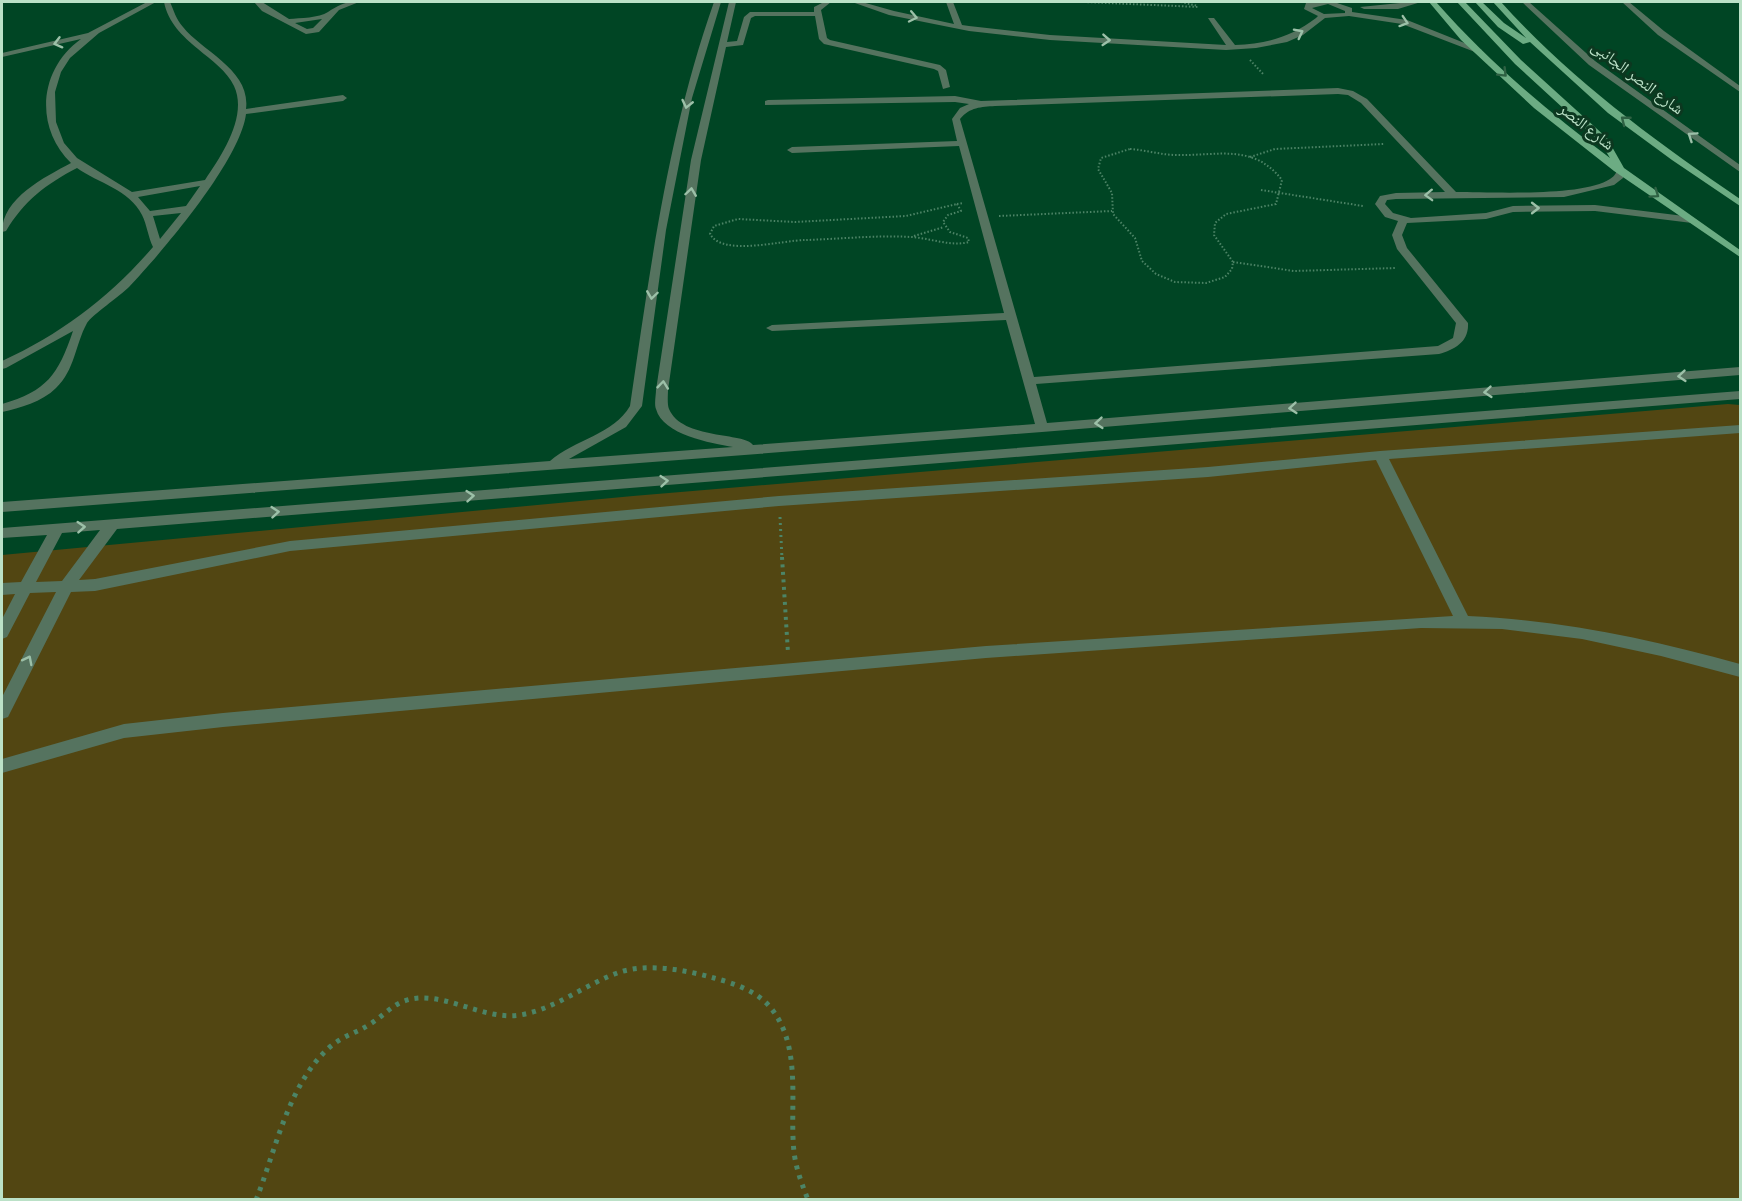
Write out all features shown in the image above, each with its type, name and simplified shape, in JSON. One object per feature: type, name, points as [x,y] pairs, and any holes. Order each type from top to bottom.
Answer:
[{"type":"main road","name":"شارع النصر","points":[[1432,2],[1478,50],[1547,114],[1621,170],[1740,254]]},
{"type":"main road","points":[[1461,2],[1518,62],[1604,140],[1621,170]]},
{"type":"main road","points":[[1478,2],[1501,25],[1545,51]]},
{"type":"main road","name":"شارع النصر","points":[[1497,2],[1545,51],[1644,135],[1740,203]]},
{"type":"street","points":[[152,2],[97,31],[57,61],[49,104],[51,122],[58,139],[77,164],[130,195],[147,214],[157,246]]},
{"type":"street","points":[[2,365],[82,321],[130,280],[209,182],[232,145],[240,127],[244,102],[239,86],[221,65],[181,28],[172,17],[167,2]]},
{"type":"street","points":[[258,2],[301,31],[309,32],[317,29],[340,6],[355,2]]},
{"type":"street","points":[[554,465],[577,446],[624,424],[636,406],[661,230],[688,98],[717,2]]},
{"type":"street","points":[[732,2],[696,160],[662,390],[662,409],[676,426],[695,435],[769,449]]},
{"type":"street","points":[[828,2],[816,9],[826,42],[937,67],[942,70],[946,87]]},
{"type":"street","points":[[856,2],[958,25],[1117,41],[1232,46],[1283,40],[1308,28],[1323,16]]},
{"type":"street","points":[[950,2],[958,25]]},
{"type":"street","points":[[1416,12],[1411,2],[1381,8],[1317,2],[1309,5],[1308,9],[1323,16],[1348,14],[1392,19],[1478,50]]},
{"type":"street","name":"شارع النصر الجانبى","points":[[1525,2],[1592,63],[1740,168]]},
{"type":"street","points":[[1625,2],[1660,33],[1740,90]]},
{"type":"street","points":[[1344,6],[1349,10],[1348,14]]},
{"type":"street","points":[[703,47],[740,43],[748,17],[753,14],[817,14]]},
{"type":"street","points":[[287,22],[330,15]]},
{"type":"street","points":[[1422,19],[1435,33]]},
{"type":"street","points":[[1211,20],[1232,46]]},
{"type":"street","points":[[2,55],[97,31]]},
{"type":"street","points":[[18,52],[39,57]]},
{"type":"street","points":[[768,102],[955,99],[981,104],[1338,90],[1359,97],[1452,194]]},
{"type":"street","points":[[242,112],[343,98]]},
{"type":"street","points":[[981,104],[960,112],[956,119],[1042,428]]},
{"type":"street","points":[[792,150],[964,143]]},
{"type":"street","points":[[2,229],[18,204],[34,189],[77,164]]},
{"type":"street","points":[[1621,170],[1620,176],[1611,183],[1571,192],[1491,196],[1452,194],[1389,196],[1381,201],[1382,209],[1389,215],[1403,220],[1486,216],[1504,210],[1588,208],[1692,220]]},
{"type":"street","points":[[130,195],[209,182]]},
{"type":"street","points":[[1571,192],[1588,208]]},
{"type":"street","points":[[1491,196],[1504,210]]},
{"type":"street","points":[[147,214],[188,209]]},
{"type":"street","points":[[1029,381],[1439,350],[1451,346],[1460,340],[1463,332],[1462,323],[1415,266],[1399,242],[1398,230],[1403,220]]},
{"type":"street","points":[[772,328],[1011,316]]},
{"type":"street","points":[[2,408],[20,403],[45,391],[62,376],[82,321]]},
{"type":"street","points":[[2,507],[1042,428],[1740,371]]},
{"type":"street","points":[[2,533],[1740,395]]},
{"type":"street","points":[[2,589],[66,587],[126,580],[290,546],[779,501],[1208,472],[1380,455],[1740,429]]},
{"type":"street","points":[[1380,455],[1462,620]]},
{"type":"street","points":[[2,712],[66,587],[112,525]]},
{"type":"street","points":[[2,633],[57,529]]},
{"type":"street","points":[[2,766],[124,731],[998,651],[1462,620],[1570,631],[1686,655],[1740,670]]},
{"type":"path","points":[[1084,2],[1199,7]]},
{"type":"path","points":[[1161,6],[1169,2]]},
{"type":"path","points":[[1250,157],[1275,149],[1405,143]]},
{"type":"path","points":[[1233,262],[1230,272],[1218,280],[1195,284],[1168,279],[1144,263],[1134,236],[1112,211],[1112,193],[1098,165],[1101,158],[1114,152],[1139,150],[1176,155],[1223,152],[1250,157],[1270,167],[1282,180],[1279,201],[1272,207],[1234,212],[1217,220],[1213,227],[1214,235],[1233,262],[1261,269],[1309,273],[1415,266]]},
{"type":"path","points":[[1261,190],[1382,209]]},
{"type":"path","points":[[957,204],[961,211],[944,218],[944,226],[951,232],[968,238],[969,242],[955,246],[935,239],[912,237],[790,240],[736,247],[714,241],[710,234],[714,226],[730,219],[795,222],[915,215],[957,204],[978,199]]},
{"type":"path","points":[[983,216],[1112,211]]},
{"type":"path","points":[[912,237],[944,226]]},
{"type":"path","points":[[779,501],[789,669]]},
{"type":"path","points":[[256,1200],[289,1110],[307,1074],[334,1044],[350,1032],[366,1028],[385,1011],[411,999],[429,998],[480,1014],[517,1016],[554,1006],[623,971],[645,969],[689,972],[737,984],[761,998],[771,1008],[784,1032],[793,1083],[794,1157],[797,1175],[808,1200]]},
{"type":"shaded area","points":[[1728,404],[1740,405],[1740,1199],[2,1200],[2,555],[633,496]]}]
